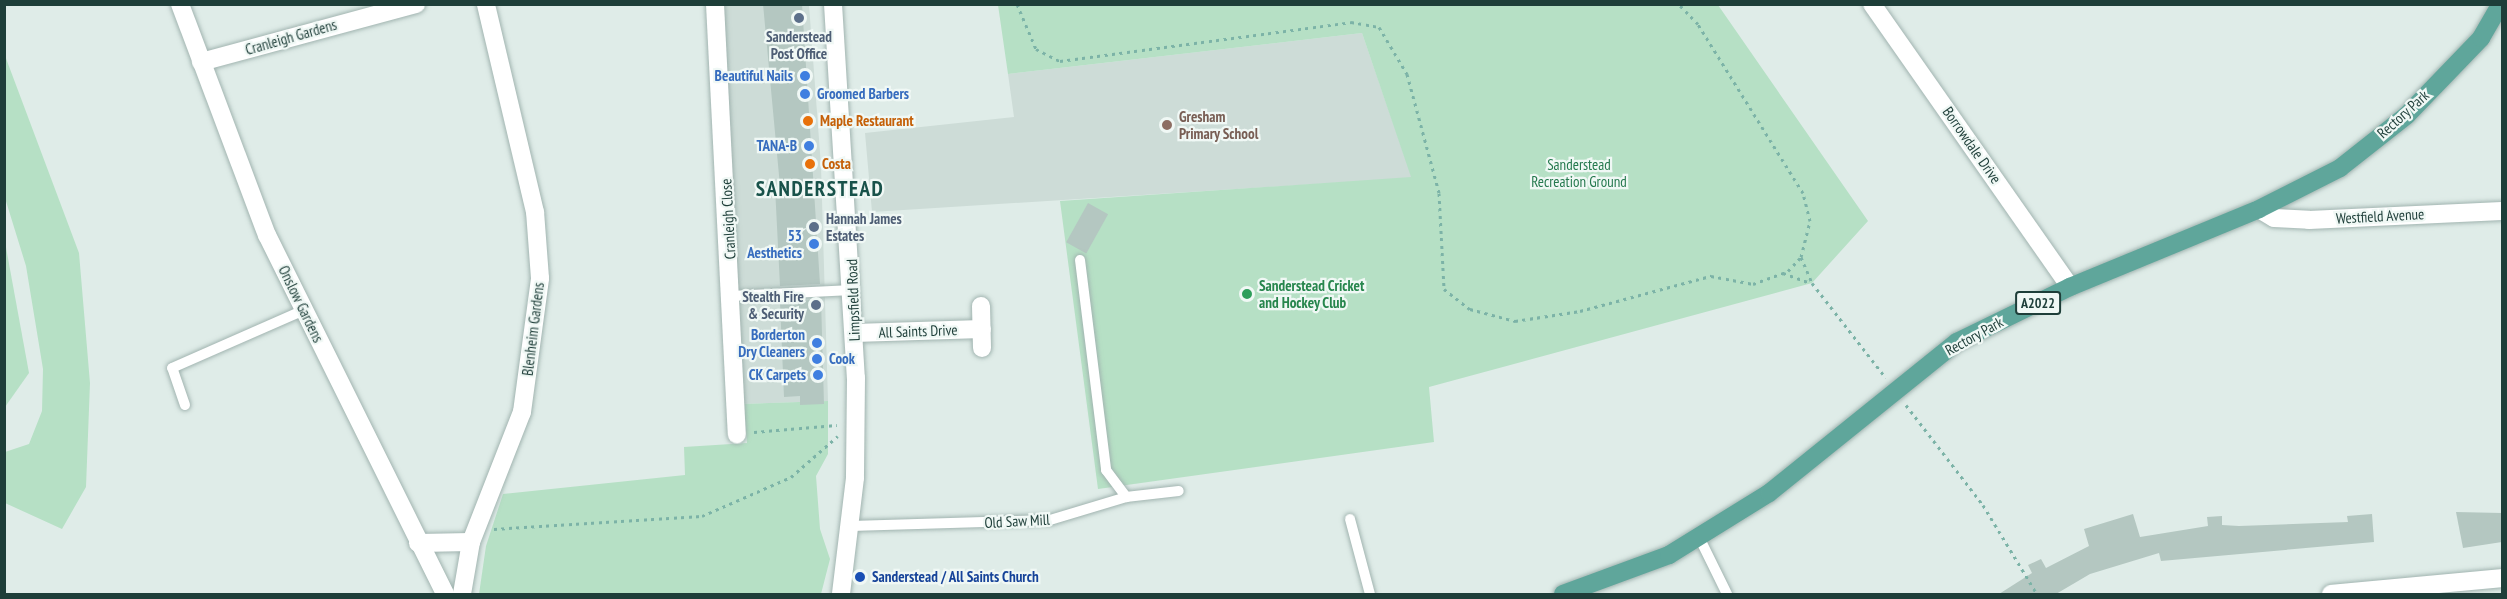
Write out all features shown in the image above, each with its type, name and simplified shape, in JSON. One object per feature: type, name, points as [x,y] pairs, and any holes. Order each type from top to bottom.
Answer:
[{"type":"main road","name":"Rectory Park","points":[[1563,594],[1669,555],[1769,493],[1894,389],[1957,342],[2070,287],[2259,209],[2340,168],[2407,115],[2481,38],[2501,4]]},
{"type":"street","name":"Onslow Gardens","points":[[180,4],[267,234],[445,594]]},
{"type":"street","name":"Cranleigh Gardens","points":[[201,62],[416,4]]},
{"type":"street","name":"Blenheim Gardens","points":[[462,594],[471,542],[522,412],[540,278],[535,212],[486,4]]},
{"type":"street","name":"Cranleigh Close","points":[[715,4],[736,434]]},
{"type":"street","name":"Limpsfield Road","points":[[833,4],[852,290],[857,423],[851,526],[841,594]]},
{"type":"street","name":"Borrowdale Drive","points":[[1872,4],[2070,287]]},
{"type":"street","name":"Westfield Avenue","points":[[2259,209],[2274,218],[2309,220],[2502,211]]},
{"type":"street","points":[[981,306],[982,348]]},
{"type":"street","name":"All Saints Drive","points":[[854,333],[982,329]]},
{"type":"street","points":[[418,543],[471,542]]},
{"type":"street","points":[[2331,594],[2502,578]]},
{"type":"lane","points":[[1080,260],[1106,470],[1126,497]]},
{"type":"lane","points":[[731,296],[852,290]]},
{"type":"lane","points":[[185,405],[172,368],[304,310]]},
{"type":"lane","name":"Old Saw Mill","points":[[851,526],[1050,520],[1126,497],[1179,491]]},
{"type":"lane","points":[[1350,519],[1370,594]]},
{"type":"lane","points":[[1699,537],[1727,594]]},
{"type":"path","points":[[1017,4],[1036,49],[1060,61],[1351,22],[1379,27],[1407,74],[1439,193],[1443,286],[1470,309],[1520,321],[1580,311],[1711,276],[1749,285],[1783,273],[1801,257],[1810,221],[1803,194],[1681,6],[1688,4]]},
{"type":"path","points":[[1801,257],[1812,283],[1983,505],[2037,594]]},
{"type":"path","points":[[1783,273],[1812,283]]},
{"type":"path","points":[[478,525],[491,530],[702,516],[791,477],[813,453],[857,423]]},
{"type":"path","points":[[736,434],[857,423]]},
{"type":"shaded area","points":[[721,5],[809,5],[821,166],[828,401],[744,404]]},
{"type":"shaded area","name":"Gresham Primary School","points":[[1362,33],[1412,178],[872,212],[865,133],[1014,117],[1008,74]]},
{"type":"green space","name":"Sanderstead Recreation Ground","points":[[998,5],[1718,5],[1868,221],[1812,283],[1429,387],[1434,442],[1098,489],[1060,201],[1411,177],[1362,33],[1008,74]]},
{"type":"green space","points":[[4,53],[79,253],[90,383],[86,487],[62,529],[5,503],[5,452],[29,444],[42,411],[43,369],[26,266],[5,198]]},
{"type":"green space","points":[[5,242],[29,373],[4,407]]},
{"type":"green space","points":[[828,401],[828,454],[816,476],[820,529],[830,559],[821,594],[479,594],[486,546],[503,494],[685,475],[684,447],[747,443],[744,404]]},
{"type":"building","points":[[763,4],[802,4],[820,284],[780,286],[775,187],[780,186]]},
{"type":"building","points":[[1088,203],[1108,214],[1086,254],[1066,242]]},
{"type":"building","points":[[821,299],[824,404],[800,405],[800,396],[784,397],[780,303]]},
{"type":"building","points":[[2456,512],[2502,513],[2502,542],[2463,548]]},
{"type":"building","points":[[2133,514],[2140,537],[2208,526],[2207,517],[2222,516],[2222,525],[2239,526],[2348,522],[2347,516],[2372,514],[2374,542],[2161,561],[2159,553],[2090,574],[2056,594],[1999,594],[2032,573],[2028,565],[2041,559],[2046,568],[2089,546],[2084,529]]},
{"type":"place","name":"Sanderstead Post Office","points":[[799,18]]},
{"type":"place","name":"Beautiful Nails","points":[[805,76]]},
{"type":"place","name":"Groomed Barbers","points":[[805,94]]},
{"type":"place","name":"Maple Restaurant","points":[[808,121]]},
{"type":"place","name":"Gresham Primary School","points":[[1167,125]]},
{"type":"place","name":"TANA-B","points":[[809,146]]},
{"type":"place","name":"Costa","points":[[810,164]]},
{"type":"place","name":"Hannah James Estates","points":[[814,227]]},
{"type":"place","name":"53 Aesthetics","points":[[814,244]]},
{"type":"place","name":"Sanderstead Cricket and Hockey Club","points":[[1247,294]]},
{"type":"place","name":"Stealth Fire & Security","points":[[816,305]]},
{"type":"place","name":"Borderton Dry Cleaners","points":[[817,343]]},
{"type":"place","name":"Cook","points":[[817,359]]},
{"type":"place","name":"CK Carpets","points":[[818,375]]},
{"type":"place","name":"Sanderstead / All Saints Church","points":[[860,577]]},
{"type":"district","name":"SANDERSTEAD","points":[[820,189]]}]
